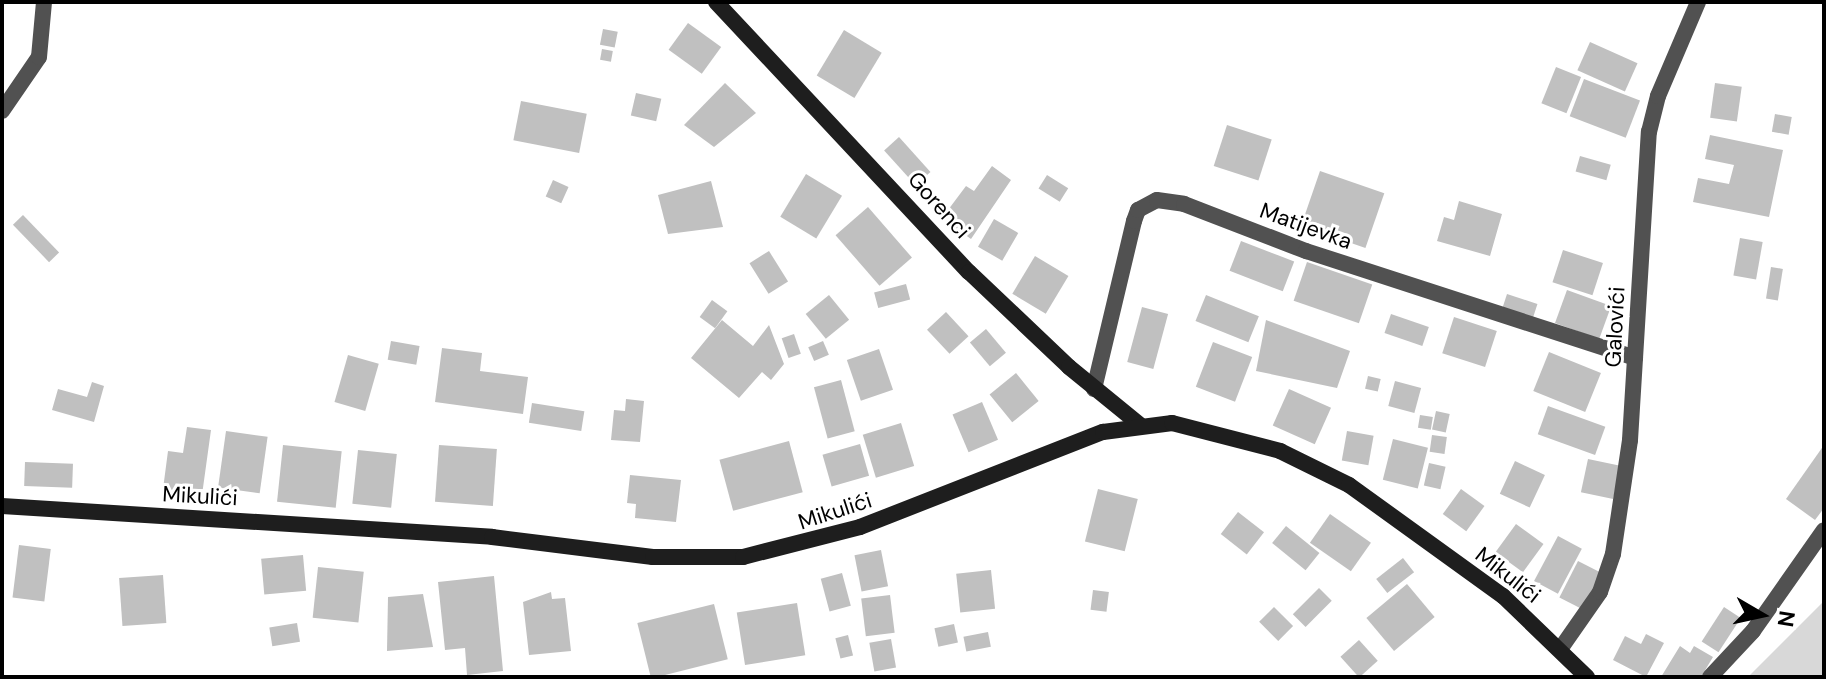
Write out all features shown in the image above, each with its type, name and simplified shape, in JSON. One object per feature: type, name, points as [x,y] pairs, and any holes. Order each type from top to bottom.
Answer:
[{"type":"street","points":[[2,111],[39,57],[44,2]]},
{"type":"street","name":"Gorenci","points":[[716,2],[969,272],[1094,389],[1140,425]]},
{"type":"street","name":"Galovići","points":[[1561,648],[1600,592],[1613,554],[1628,459],[1649,132],[1658,96],[1698,2]]},
{"type":"street","name":"Matijevka","points":[[1094,389],[1134,221],[1138,210],[1157,200],[1184,204],[1306,251],[1635,358]]},
{"type":"street","name":"Mikulići","points":[[2,506],[492,537],[653,557],[743,557],[860,527],[1103,432],[1140,425],[1206,427],[1308,462],[1420,534],[1561,648],[1587,677]]},
{"type":"street","points":[[1710,677],[1753,631],[1824,530]]},
{"type":"shaded area","points":[[1824,601],[1824,677],[1748,677]]},
{"type":"building","points":[[688,23],[721,47],[702,74],[669,50]]},
{"type":"building","points":[[603,29],[618,32],[615,48],[600,45]]},
{"type":"building","points":[[844,30],[882,53],[854,98],[817,75]]},
{"type":"building","points":[[1590,42],[1638,63],[1625,91],[1577,70]]},
{"type":"building","points":[[602,49],[613,51],[611,62],[600,60]]},
{"type":"building","points":[[1556,67],[1581,77],[1566,113],[1541,103]]},
{"type":"building","points":[[1584,79],[1640,101],[1626,138],[1570,116]]},
{"type":"building","points":[[725,83],[756,113],[714,147],[684,125]]},
{"type":"building","points":[[1715,83],[1742,87],[1737,121],[1710,118]]},
{"type":"building","points":[[636,93],[661,99],[656,121],[631,115]]},
{"type":"building","points":[[521,101],[587,114],[579,153],[513,140]]},
{"type":"building","points":[[1775,114],[1792,117],[1789,135],[1772,132]]},
{"type":"building","points":[[1227,125],[1272,140],[1258,180],[1214,166]]},
{"type":"building","points":[[1710,135],[1783,150],[1769,217],[1693,202],[1698,178],[1729,184],[1734,165],[1705,159]]},
{"type":"building","points":[[899,137],[930,172],[916,185],[884,150]]},
{"type":"building","points":[[1580,156],[1611,165],[1606,180],[1576,171]]},
{"type":"building","points":[[992,166],[1011,180],[971,239],[942,218],[966,186],[974,191]]},
{"type":"building","points":[[1320,171],[1384,193],[1365,248],[1301,226]]},
{"type":"building","points":[[806,174],[842,196],[816,238],[780,217]]},
{"type":"building","points":[[1047,175],[1068,188],[1060,202],[1039,189]]},
{"type":"building","points":[[553,180],[569,187],[561,203],[546,196]]},
{"type":"building","points":[[711,181],[723,227],[668,234],[658,195]]},
{"type":"building","points":[[1459,201],[1502,214],[1490,256],[1437,241],[1444,217],[1454,220]]},
{"type":"building","points":[[868,207],[912,258],[880,286],[836,235]]},
{"type":"building","points":[[23,215],[59,252],[49,262],[13,225]]},
{"type":"building","points":[[994,219],[1018,233],[1002,261],[978,247]]},
{"type":"building","points":[[1740,238],[1763,242],[1756,279],[1733,275]]},
{"type":"building","points":[[1241,241],[1294,261],[1283,291],[1230,271]]},
{"type":"building","points":[[1563,250],[1603,263],[1592,295],[1552,282]]},
{"type":"building","points":[[769,251],[788,282],[769,294],[749,263]]},
{"type":"building","points":[[1035,256],[1068,276],[1046,314],[1012,294]]},
{"type":"building","points":[[1307,262],[1372,284],[1359,323],[1294,301]]},
{"type":"building","points":[[1771,267],[1783,269],[1778,300],[1766,299]]},
{"type":"building","points":[[906,284],[910,299],[878,308],[874,293]]},
{"type":"building","points":[[1567,290],[1611,306],[1599,339],[1555,323]]},
{"type":"building","points":[[1507,294],[1537,304],[1533,318],[1502,308]]},
{"type":"building","points":[[829,295],[849,320],[826,339],[806,314]]},
{"type":"building","points":[[1206,295],[1259,316],[1248,342],[1196,321]]},
{"type":"building","points":[[712,300],[727,311],[715,328],[700,317]]},
{"type":"building","points":[[1142,307],[1168,314],[1153,369],[1127,362]]},
{"type":"building","points":[[946,312],[969,336],[949,354],[927,330]]},
{"type":"building","points":[[1391,314],[1429,327],[1422,346],[1384,333]]},
{"type":"building","points":[[1454,317],[1497,331],[1485,367],[1442,353]]},
{"type":"building","points":[[722,320],[753,346],[769,325],[784,364],[771,380],[762,372],[739,398],[691,358]]},
{"type":"building","points":[[1266,320],[1350,351],[1337,388],[1256,371]]},
{"type":"building","points":[[986,329],[1006,353],[990,366],[970,342]]},
{"type":"building","points":[[794,334],[801,354],[789,358],[782,338]]},
{"type":"building","points":[[391,341],[420,346],[416,365],[388,360]]},
{"type":"building","points":[[823,341],[829,355],[814,361],[808,347]]},
{"type":"building","points":[[1213,342],[1252,357],[1235,402],[1196,387]]},
{"type":"building","points":[[442,348],[482,353],[480,371],[528,377],[523,414],[435,402]]},
{"type":"building","points":[[879,349],[893,390],[861,401],[847,360]]},
{"type":"building","points":[[1549,352],[1601,373],[1585,412],[1533,391]]},
{"type":"building","points":[[348,355],[379,364],[365,411],[334,402]]},
{"type":"building","points":[[1016,373],[1039,401],[1012,422],[990,394]]},
{"type":"building","points":[[1368,376],[1381,379],[1378,392],[1365,389]]},
{"type":"building","points":[[841,380],[855,431],[828,438],[814,387]]},
{"type":"building","points":[[1395,381],[1421,388],[1414,413],[1388,406]]},
{"type":"building","points":[[92,382],[104,386],[94,422],[52,410],[58,389],[87,397]]},
{"type":"building","points":[[1289,389],[1331,408],[1315,444],[1273,426]]},
{"type":"building","points":[[626,399],[644,401],[640,442],[611,440],[614,410],[625,411]]},
{"type":"building","points":[[982,402],[998,440],[969,452],[953,415]]},
{"type":"building","points":[[532,403],[584,411],[581,431],[529,423]]},
{"type":"building","points":[[1548,406],[1605,427],[1595,455],[1538,434]]},
{"type":"building","points":[[1436,411],[1450,414],[1446,432],[1432,430]]},
{"type":"building","points":[[1420,415],[1433,417],[1431,430],[1418,428]]},
{"type":"building","points":[[901,423],[914,466],[876,478],[863,435]]},
{"type":"building","points":[[187,427],[211,430],[202,495],[163,489],[168,451],[183,453]]},
{"type":"building","points":[[226,431],[268,437],[260,493],[218,487]]},
{"type":"building","points":[[1347,431],[1374,436],[1368,465],[1342,461]]},
{"type":"building","points":[[1432,435],[1447,437],[1444,454],[1430,452]]},
{"type":"building","points":[[1393,439],[1428,448],[1418,488],[1383,480]]},
{"type":"building","points":[[789,441],[803,492],[733,511],[719,460]]},
{"type":"building","points":[[860,444],[869,476],[832,486],[823,455]]},
{"type":"building","points":[[283,445],[342,451],[336,508],[277,502]]},
{"type":"building","points":[[439,445],[497,449],[493,506],[435,502]]},
{"type":"building","points":[[1824,445],[1824,508],[1815,520],[1786,499]]},
{"type":"building","points":[[358,450],[397,454],[391,508],[352,504]]},
{"type":"building","points":[[1588,459],[1620,466],[1613,499],[1581,492]]},
{"type":"building","points":[[1515,461],[1545,475],[1530,508],[1500,494]]},
{"type":"building","points":[[25,462],[73,464],[72,488],[24,486]]},
{"type":"building","points":[[1429,463],[1446,467],[1440,489],[1424,485]]},
{"type":"building","points":[[630,475],[681,480],[676,522],[635,518],[636,504],[627,503]]},
{"type":"building","points":[[1098,489],[1138,499],[1125,551],[1085,541]]},
{"type":"building","points":[[1461,489],[1484,506],[1466,531],[1443,514]]},
{"type":"building","points":[[1238,512],[1264,532],[1247,554],[1221,534]]},
{"type":"building","points":[[1330,514],[1371,543],[1351,571],[1310,543]]},
{"type":"building","points":[[1516,524],[1544,544],[1523,572],[1495,552]]},
{"type":"building","points":[[1286,526],[1319,553],[1306,570],[1272,543]]},
{"type":"building","points":[[1558,536],[1582,549],[1558,594],[1534,581]]},
{"type":"building","points":[[19,545],[51,549],[44,602],[13,598]]},
{"type":"building","points":[[881,550],[888,586],[862,591],[854,555]]},
{"type":"building","points":[[303,555],[306,591],[264,595],[261,559]]},
{"type":"building","points":[[1403,558],[1414,572],[1387,593],[1376,579]]},
{"type":"building","points":[[1578,561],[1602,573],[1583,610],[1559,598]]},
{"type":"building","points":[[318,567],[364,572],[358,623],[313,618]]},
{"type":"building","points":[[991,570],[995,609],[960,612],[956,574]]},
{"type":"building","points":[[842,573],[851,606],[830,612],[821,579]]},
{"type":"building","points":[[163,575],[166,623],[122,626],[119,578]]},
{"type":"building","points":[[494,576],[503,671],[467,675],[465,648],[445,650],[438,582]]},
{"type":"building","points":[[1407,584],[1435,617],[1394,651],[1366,618]]},
{"type":"building","points":[[1319,588],[1332,601],[1306,627],[1293,614]]},
{"type":"building","points":[[1093,590],[1109,592],[1106,612],[1091,610]]},
{"type":"building","points":[[551,592],[552,599],[565,598],[571,651],[529,655],[523,602]]},
{"type":"building","points":[[423,594],[433,647],[387,651],[388,597]]},
{"type":"building","points":[[890,595],[895,633],[866,636],[861,599]]},
{"type":"building","points":[[797,603],[805,655],[745,665],[737,613]]},
{"type":"building","points":[[714,604],[728,659],[651,677],[637,623]]},
{"type":"building","points":[[1274,607],[1293,626],[1278,641],[1259,622]]},
{"type":"building","points":[[1724,607],[1741,618],[1718,652],[1702,641]]},
{"type":"building","points":[[297,623],[300,642],[272,646],[269,627]]},
{"type":"building","points":[[954,624],[958,643],[938,647],[934,628]]},
{"type":"building","points":[[988,632],[991,647],[966,651],[963,637]]},
{"type":"building","points":[[1646,634],[1664,643],[1646,677],[1613,660],[1625,636],[1641,644]]},
{"type":"building","points":[[848,635],[853,655],[840,659],[835,638]]},
{"type":"building","points":[[891,639],[896,668],[874,671],[869,643]]},
{"type":"building","points":[[1359,640],[1378,661],[1359,677],[1340,657]]},
{"type":"building","points":[[1680,646],[1690,653],[1694,646],[1713,657],[1701,677],[1661,677]]}]
